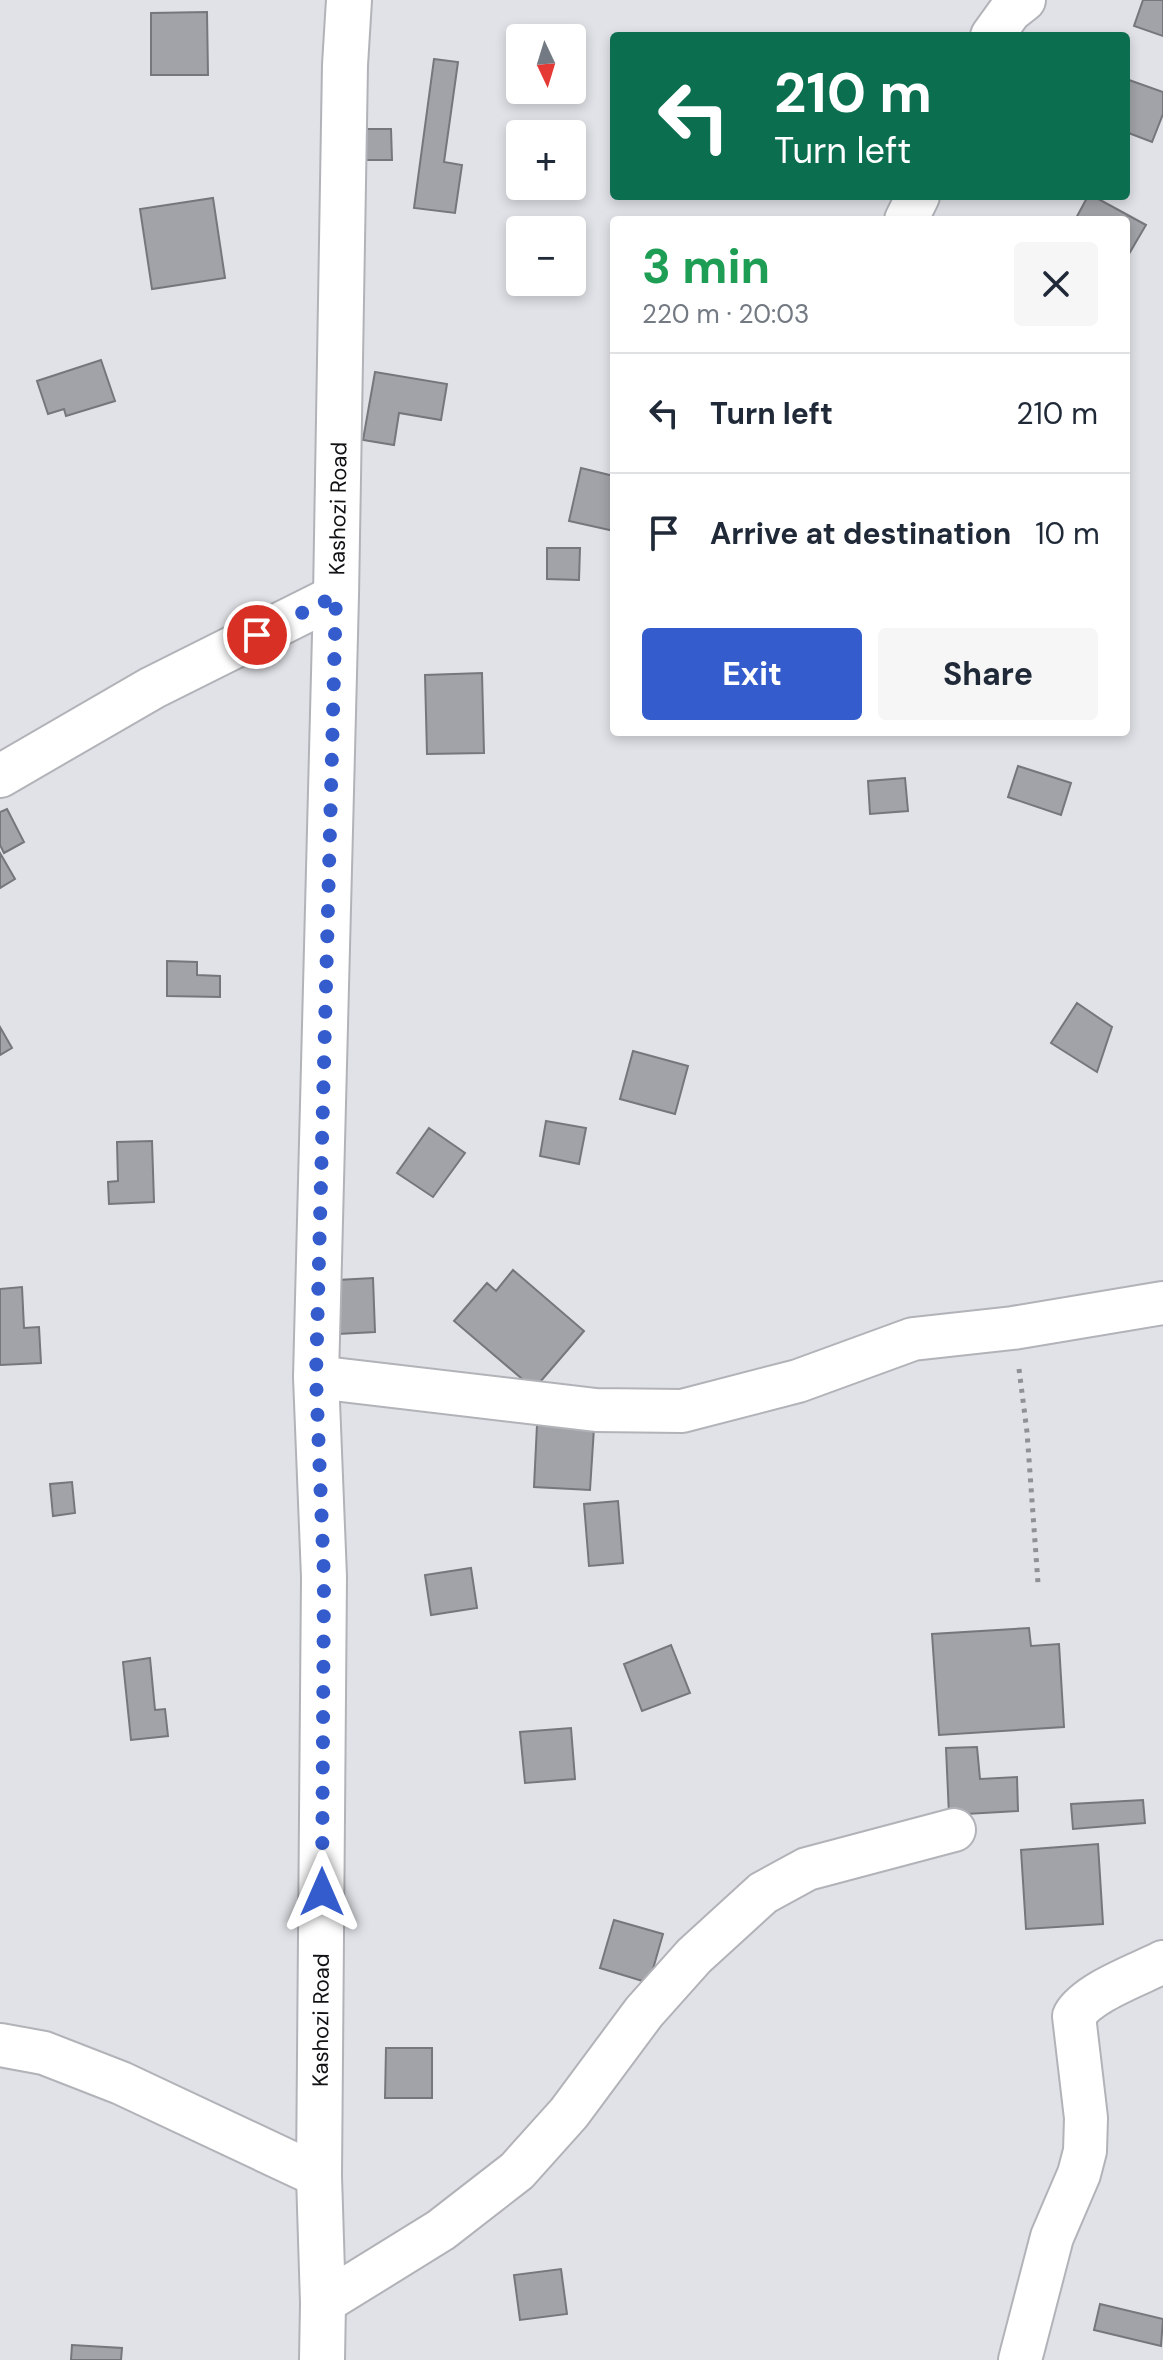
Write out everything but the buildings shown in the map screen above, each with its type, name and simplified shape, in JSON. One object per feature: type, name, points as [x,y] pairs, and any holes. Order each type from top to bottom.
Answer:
[{"type":"main road","name":"Kashozi Road","points":[[322,2360],[319,2176],[324,1577],[316,1377],[336,596],[345,65],[349,0]]},
{"type":"street","points":[[995,32],[1010,11],[1024,0]]},
{"type":"street","points":[[0,776],[152,688],[336,596]]},
{"type":"street","points":[[316,1377],[596,1410],[682,1411],[798,1381],[913,1339],[1013,1328],[1163,1303]]},
{"type":"street","points":[[323,2303],[441,2230],[517,2171],[569,2113],[644,2012],[694,1956],[763,1893],[807,1869],[954,1830]]},
{"type":"street","points":[[1020,2360],[1052,2237],[1079,2174],[1085,2151],[1086,2118],[1074,2016],[1094,1997],[1163,1962]]},
{"type":"street","points":[[0,2045],[44,2053],[121,2083],[319,2176]]},
{"type":"path","points":[[1013,1328],[1027,1432],[1038,1583]]},
{"type":"route","points":[[257,635],[336,596],[316,1377],[324,1577],[322,1892]]}]
